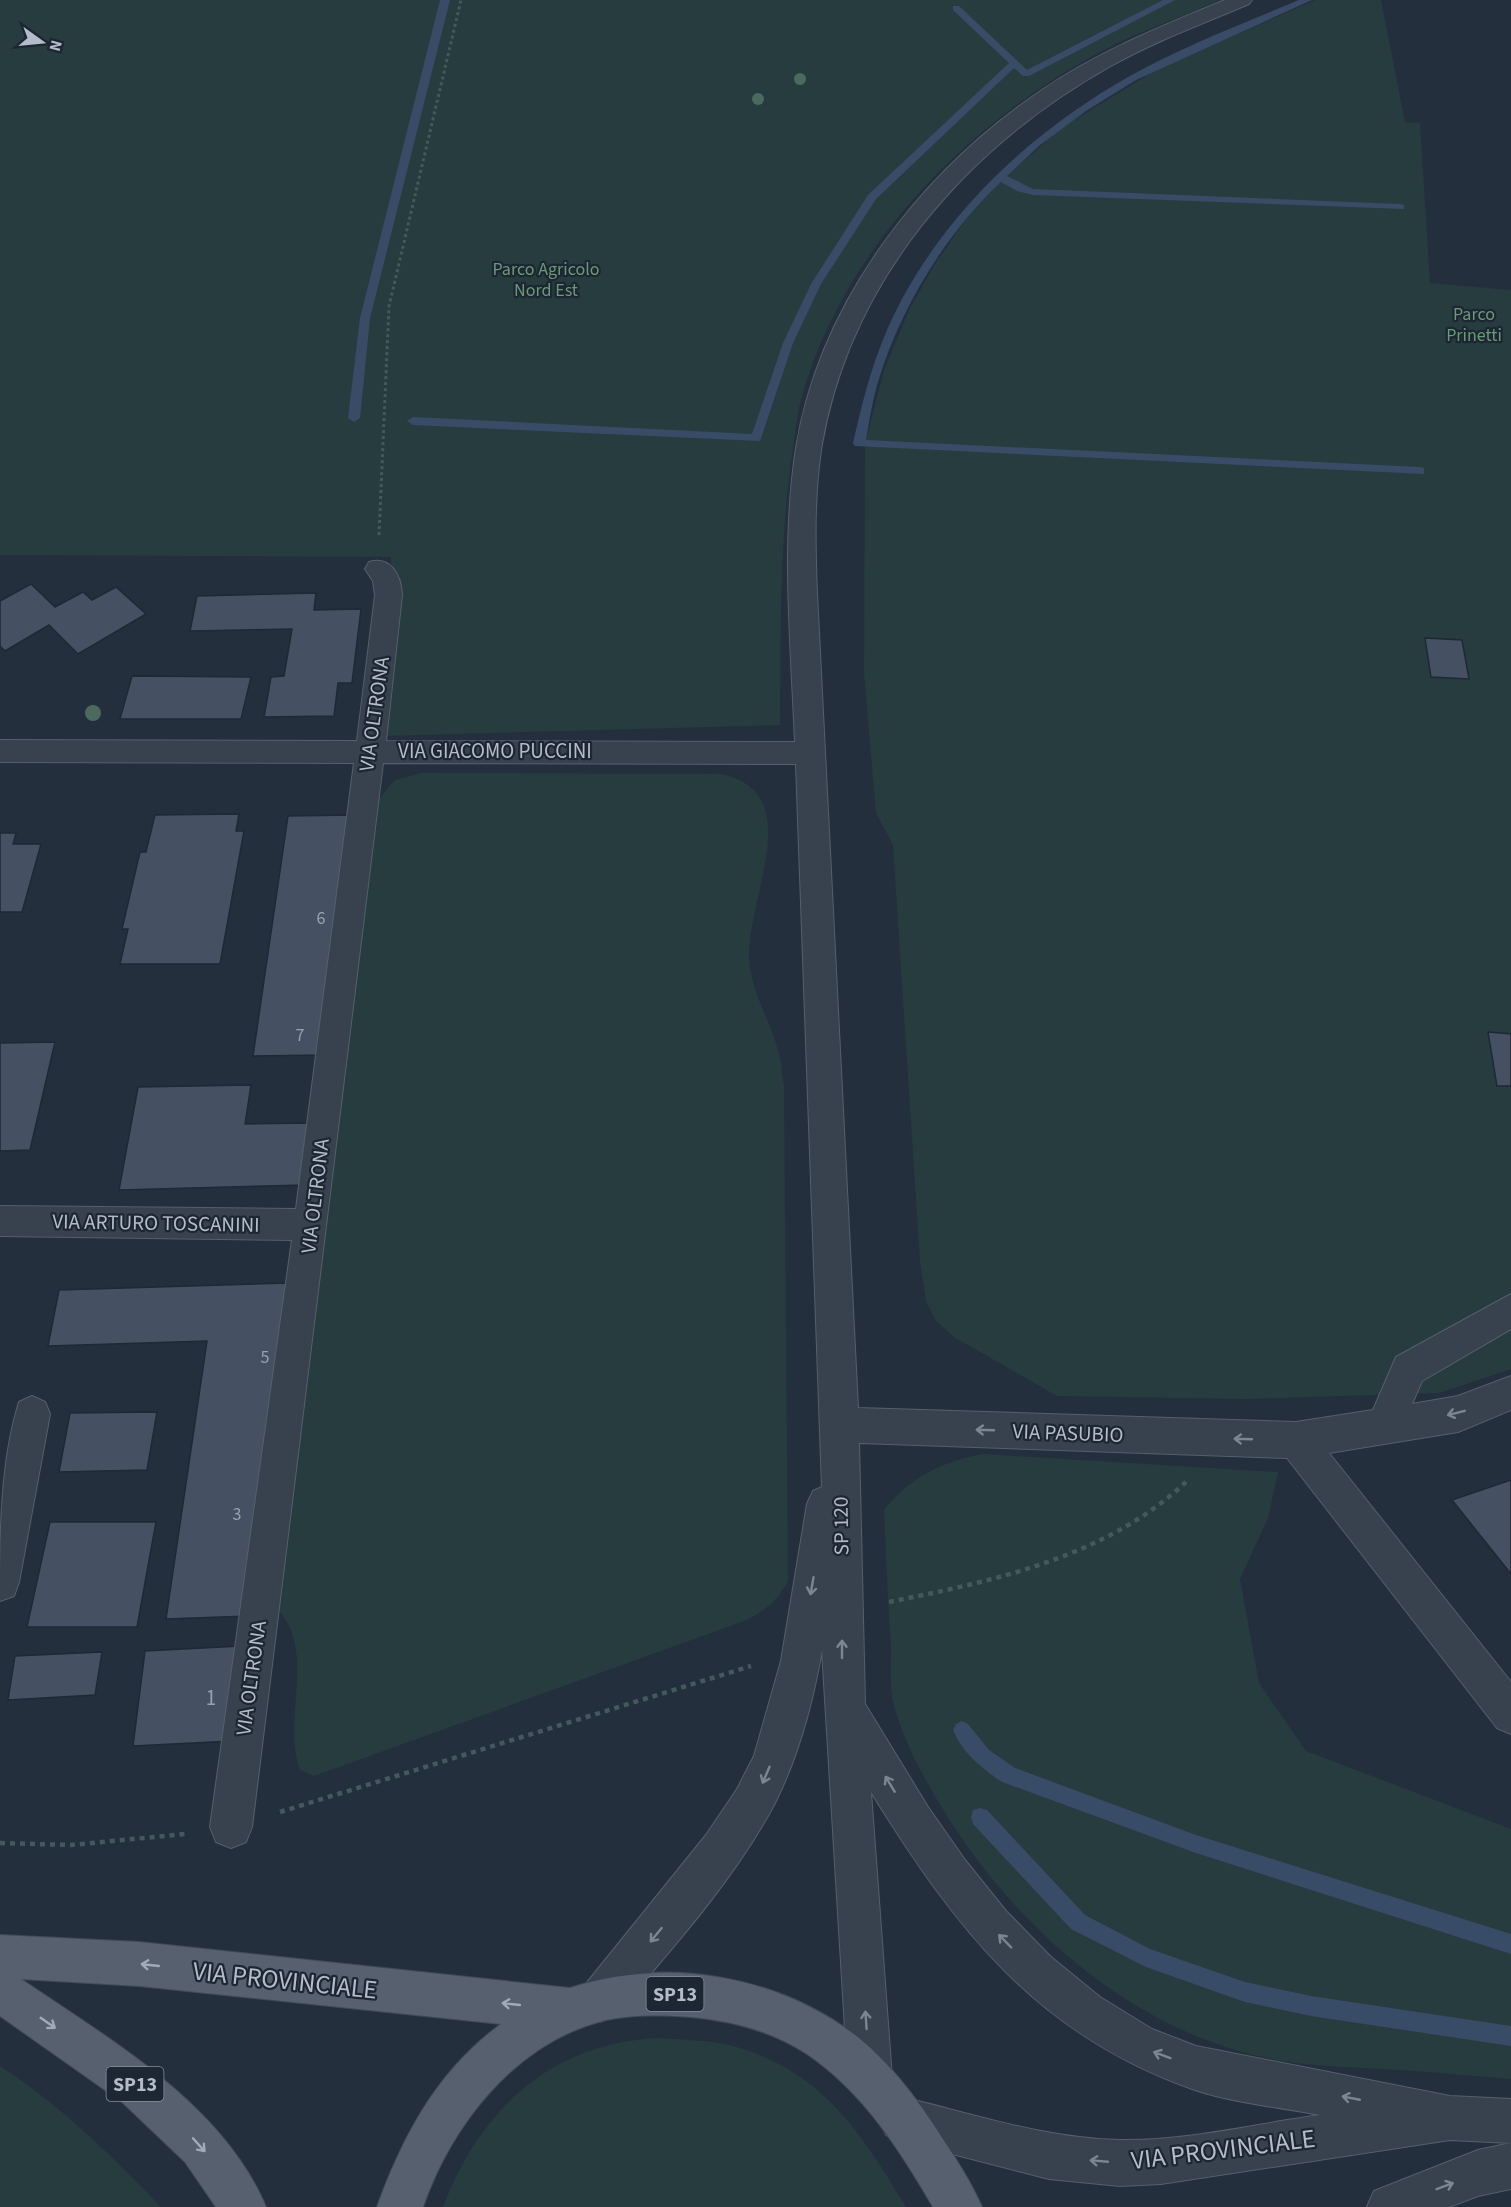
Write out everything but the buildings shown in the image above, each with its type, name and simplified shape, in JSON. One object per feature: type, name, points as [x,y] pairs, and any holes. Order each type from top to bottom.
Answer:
[{"type":"main road","name":"VIA PROVINCIALE","points":[[0,1956],[139,1964],[584,2005]]},
{"type":"main road","name":"SP13","points":[[0,1990],[138,2086],[201,2146],[243,2207]]},
{"type":"main road","name":"SP13","points":[[400,2207],[418,2162],[458,2096],[483,2068],[510,2044],[539,2025],[584,2005],[632,1994],[664,1993],[735,2001],[766,2009],[825,2040],[870,2078],[902,2119],[959,2207]]},
{"type":"street","name":"SP 120","points":[[870,2078],[845,1707],[840,1425],[809,753],[802,522],[806,469],[813,425],[852,317],[877,269],[925,202],[963,162],[1025,110],[1102,62],[1242,0]]},
{"type":"street","name":"VIA OLTRONA","points":[[231,1827],[311,1225],[389,588],[384,573],[378,569]]},
{"type":"street","name":"VIA GIACOMO PUCCINI","points":[[0,751],[368,750],[809,753]]},
{"type":"street","name":"VIA ARTURO TOSCANINI","points":[[0,1221],[311,1225]]},
{"type":"street","points":[[1384,1425],[1409,1369],[1511,1310]]},
{"type":"street","name":"VIA PASUBIO","points":[[840,1425],[1296,1440],[1458,1414],[1511,1393]]},
{"type":"street","points":[[0,1582],[32,1414]]},
{"type":"street","points":[[584,2005],[656,1935],[746,1815],[775,1754],[795,1682],[840,1425]]},
{"type":"street","points":[[1296,1440],[1511,1714]]},
{"type":"street","points":[[845,1707],[919,1833],[984,1918],[1028,1965],[1098,2020],[1152,2051],[1197,2068],[1450,2118]]},
{"type":"street","name":"VIA PROVINCIALE","points":[[902,2119],[1049,2156],[1120,2163],[1161,2161],[1450,2118],[1511,2121]]},
{"type":"street","points":[[1390,2207],[1478,2173],[1511,2166]]},
{"type":"path","points":[[378,569],[389,306],[462,0]]},
{"type":"path","points":[[842,1611],[974,1585],[1047,1563],[1130,1527],[1198,1472],[1228,1438]]},
{"type":"path","points":[[0,1844],[71,1845],[121,1842],[231,1827],[757,1665]]},
{"type":"green space","name":"Parco Agricolo Nord Est","points":[[0,0],[1220,0],[1104,50],[1054,80],[1005,114],[959,153],[917,195],[879,242],[847,292],[820,345],[801,400],[797,421],[788,489],[783,556],[780,725],[381,736],[393,631],[391,557],[0,555]]},
{"type":"green space","name":"Parco Prinetti","points":[[1315,0],[1381,0],[1405,122],[1420,123],[1430,283],[1511,290],[1511,1369],[1439,1393],[1245,1399],[1057,1396],[954,1337],[936,1321],[926,1301],[920,1261],[893,845],[876,813],[864,672],[865,443],[884,370],[910,308],[935,264],[968,216],[1004,178],[1063,127],[1156,70]]},
{"type":"green space","points":[[421,773],[721,774],[748,785],[763,804],[768,828],[766,856],[754,915],[750,943],[750,967],[755,989],[776,1043],[784,1086],[788,1581],[771,1604],[747,1620],[314,1776],[300,1770],[296,1753],[294,1719],[297,1685],[296,1650],[291,1629],[276,1605],[372,807],[395,780]]},
{"type":"green space","points":[[983,1454],[1278,1472],[1268,1518],[1240,1579],[1259,1683],[1306,1751],[1511,1829],[1511,2079],[1326,2066],[1275,2060],[1210,2041],[1160,2019],[1114,1991],[1070,1958],[1030,1921],[993,1880],[960,1836],[932,1791],[910,1750],[894,1706],[891,1684],[884,1510],[904,1489],[928,1473],[954,1461]]},
{"type":"green space","points":[[661,2038],[729,2045],[761,2055],[789,2069],[835,2106],[872,2153],[906,2207],[443,2207],[477,2140],[500,2111],[525,2087],[554,2067],[587,2052],[622,2042]]},
{"type":"green space","points":[[0,2066],[64,2114],[161,2207],[0,2207]]},
{"type":"waterway","points":[[354,418],[365,318],[445,0]]},
{"type":"waterway","points":[[1014,63],[1026,74],[1170,0]]},
{"type":"waterway","points":[[1000,176],[1036,144],[1083,108],[1133,78],[1197,47],[1307,0]]},
{"type":"waterway","points":[[956,8],[1014,63]]},
{"type":"waterway","points":[[413,421],[756,438],[788,343],[816,284],[872,197],[1014,63]]},
{"type":"waterway","points":[[1000,176],[1020,189],[1033,192],[1057,191],[1400,207]]},
{"type":"waterway","points":[[1000,176],[953,229],[920,278],[892,330],[872,385],[859,443],[1420,471]]},
{"type":"waterway","points":[[962,1730],[982,1757],[1009,1775],[1196,1844],[1511,1944]]},
{"type":"waterway","points":[[980,1817],[1078,1922],[1146,1957],[1245,1992],[1311,2006],[1511,2036]]}]
